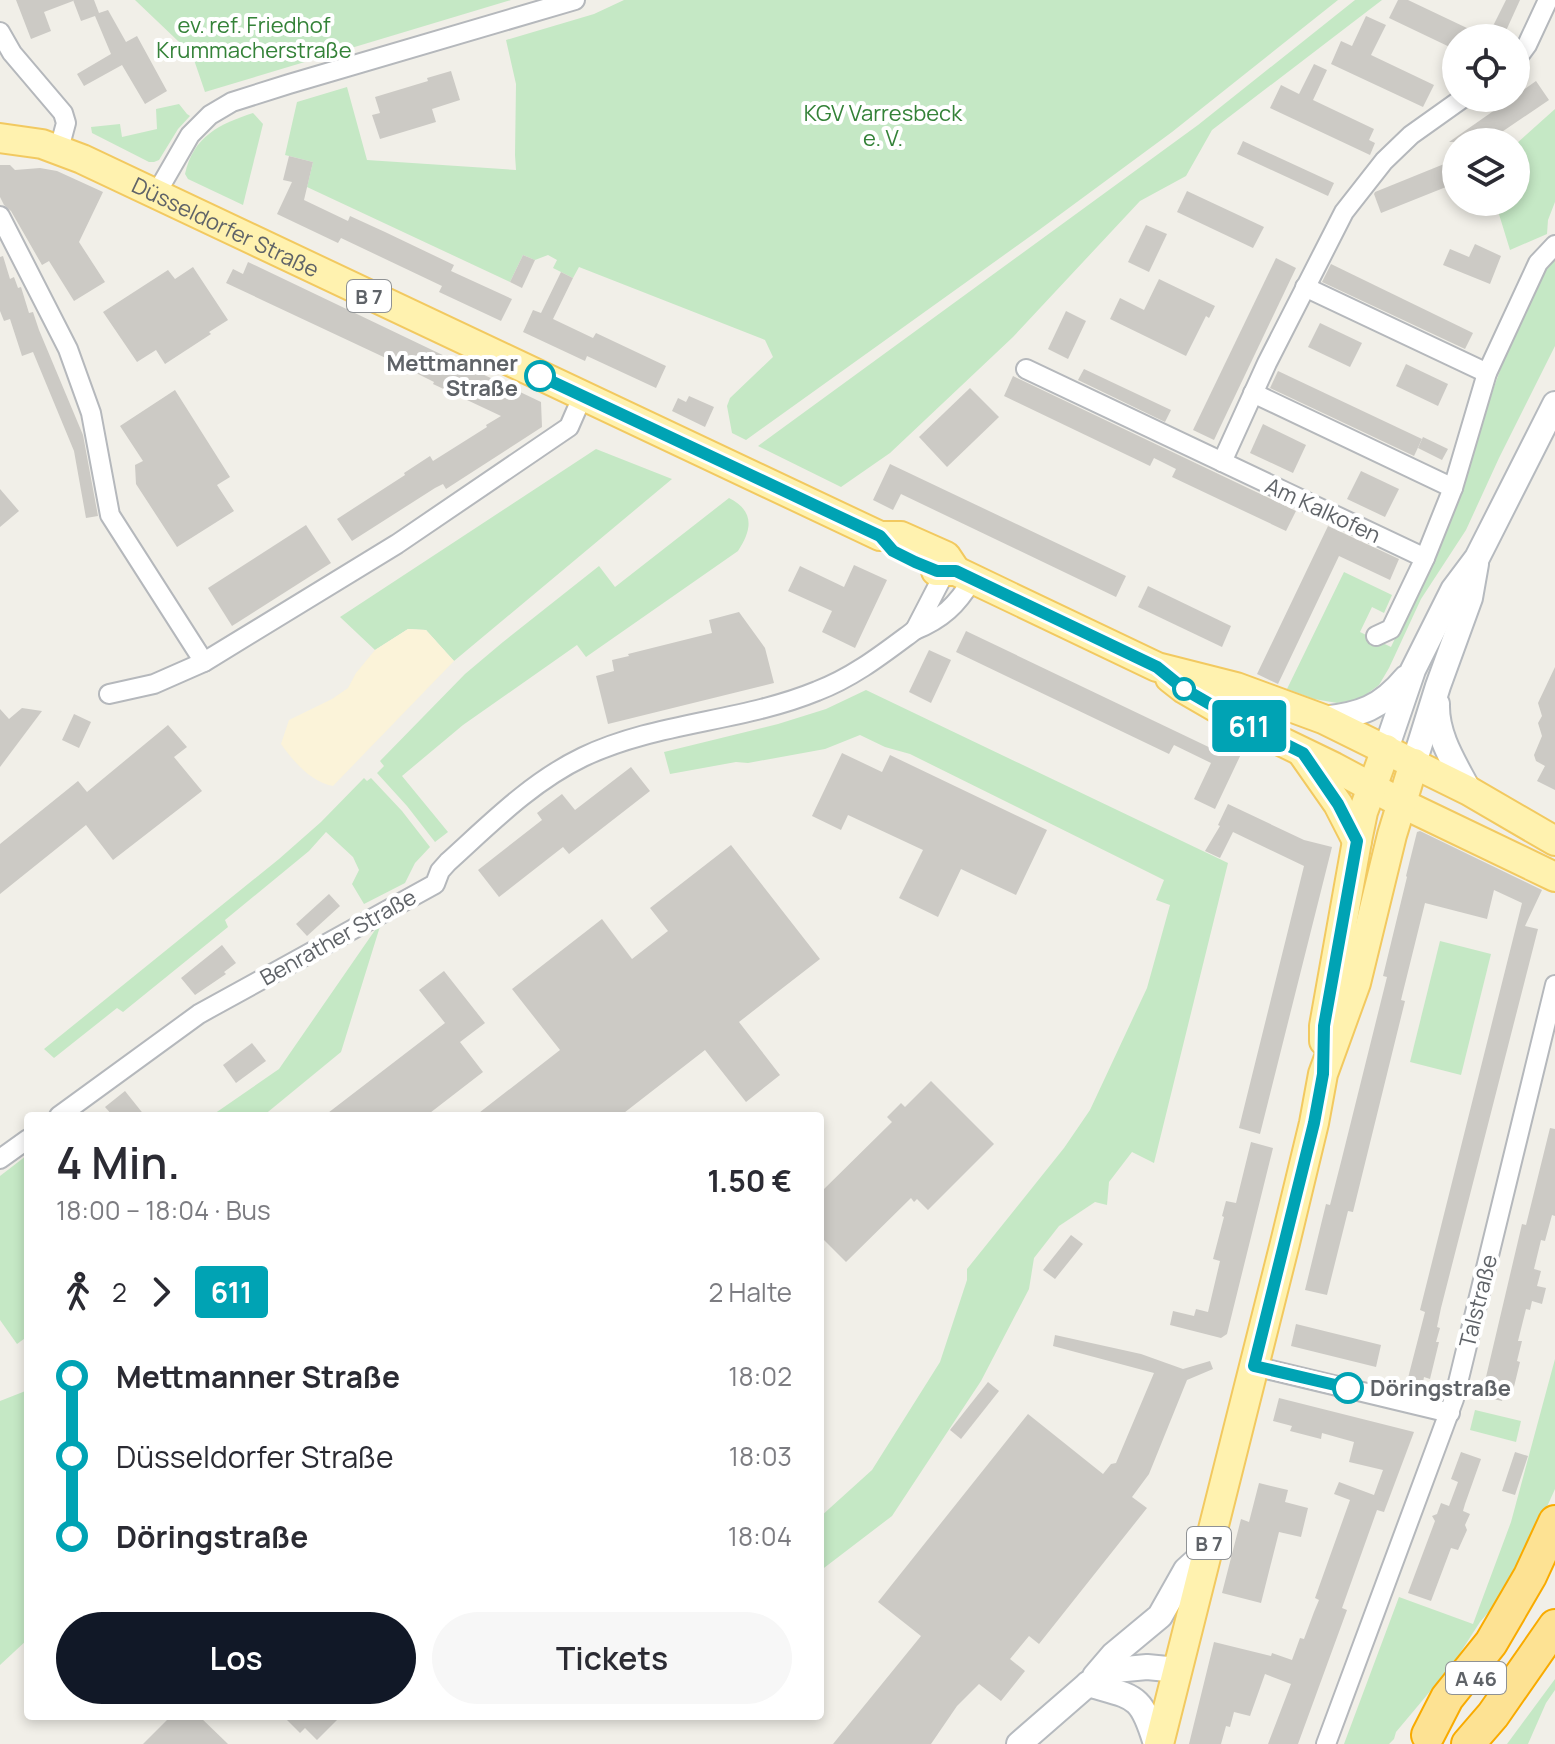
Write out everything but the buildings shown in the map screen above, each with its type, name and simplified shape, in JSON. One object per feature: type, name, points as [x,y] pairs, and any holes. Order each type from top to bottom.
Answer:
[{"type":"highway","points":[[1424,1740],[1447,1698],[1491,1643],[1530,1576],[1555,1522]]},
{"type":"highway","name":"A 46","points":[[1424,1740],[1503,1643],[1555,1560]]},
{"type":"highway","name":"A 46","points":[[1468,1744],[1493,1715],[1555,1626]]},
{"type":"main road","name":"Düsseldorfer Straße","points":[[0,138],[25,140],[59,149],[880,536],[901,536],[946,556],[958,574],[1157,667],[1236,687],[1323,719],[1469,791],[1555,841]]},
{"type":"main road","name":"Düsseldorfer Straße","points":[[1157,667],[1184,689],[1230,716],[1555,877]]},
{"type":"main road","name":"B 7","points":[[1158,1744],[1314,1123],[1323,1074],[1324,1026],[1357,841],[1363,812],[1386,749]]},
{"type":"main road","name":"B 7","points":[[1303,753],[1338,804],[1357,841]]},
{"type":"main road","name":"B 7","points":[[1323,1074],[1356,983],[1414,763]]},
{"type":"street","points":[[156,194],[190,135],[203,121],[232,102],[575,0]]},
{"type":"street","points":[[1530,40],[1548,0]]},
{"type":"street","points":[[0,32],[12,53],[63,113],[66,123],[59,149]]},
{"type":"street","points":[[1222,462],[1253,393],[1344,212],[1375,171],[1411,135],[1443,112]]},
{"type":"street","points":[[0,216],[68,349],[91,413],[110,515],[204,662]]},
{"type":"street","points":[[1376,636],[1391,629],[1425,558],[1453,488],[1487,373],[1538,263],[1555,245]]},
{"type":"street","points":[[1305,287],[1487,373]]},
{"type":"street","name":"Am Kalkofen","points":[[1026,369],[1425,558]]},
{"type":"street","points":[[1253,393],[1453,488]]},
{"type":"street","points":[[109,694],[154,684],[204,662],[397,544],[569,427],[583,395]]},
{"type":"street","points":[[1386,749],[1413,670],[1453,590],[1477,558],[1555,404]]},
{"type":"street","points":[[1414,763],[1470,598],[1477,558]]},
{"type":"street","name":"Benrather Straße","points":[[915,630],[958,574]]},
{"type":"street","name":"Benrather Straße","points":[[64,1112],[199,1014],[435,884],[448,862],[524,794],[552,774],[614,744],[779,704],[851,676],[915,630],[933,622],[956,603],[958,574]]},
{"type":"street","points":[[1323,719],[1354,715],[1371,709],[1387,698],[1413,670]]},
{"type":"street","points":[[1438,686],[1438,725],[1469,791]]},
{"type":"street","name":"Talstraße","points":[[1326,1744],[1450,1413],[1555,985]]},
{"type":"street","points":[[0,1159],[24,1142]]},
{"type":"street","points":[[1254,1366],[1450,1413]]},
{"type":"street","points":[[1019,1744],[1088,1684],[1113,1655],[1160,1616],[1186,1570],[1208,1550]]},
{"type":"street","points":[[1088,1684],[1115,1670],[1147,1667],[1178,1670]]},
{"type":"street","points":[[1088,1684],[1126,1695],[1141,1704],[1158,1744]]},
{"type":"green space","name":"ev. ref. Friedhof Krummacherstraße","points":[[135,0],[511,0],[205,92],[191,51]]},
{"type":"green space","name":"KGV Varresbeck e. V.","points":[[624,0],[1338,0],[1172,132],[746,440],[732,433],[727,406],[730,398],[773,357],[765,340],[579,267],[573,278],[553,268],[557,260],[548,255],[535,260],[523,255],[510,282],[307,187],[313,162],[285,155],[297,102],[347,87],[367,160],[516,170],[516,84],[506,40],[594,14]]},
{"type":"green space","points":[[1355,0],[1382,0],[1212,130],[1186,176],[1140,201],[1013,337],[890,453],[841,487],[758,446],[1198,125]]},
{"type":"green space","points":[[179,104],[190,116],[159,160],[154,162],[92,133],[91,127],[120,124],[122,137],[157,129],[156,109]]},
{"type":"green space","points":[[1555,109],[1555,202],[1548,220],[1547,234],[1510,250],[1500,216],[1530,216],[1530,131]]},
{"type":"green space","points":[[253,113],[263,124],[243,205],[188,179],[185,174],[189,161],[201,141],[219,127]]},
{"type":"green space","points":[[1555,258],[1555,346],[1466,530],[1421,599],[1379,685],[1360,699],[1337,703],[1287,689],[1344,572],[1392,595],[1384,613],[1372,607],[1360,632],[1391,647],[1455,504],[1508,349],[1545,268]]},
{"type":"green space","points":[[596,449],[672,479],[454,661],[426,630],[408,629],[375,650],[340,617]]},
{"type":"green space","points":[[729,498],[747,515],[746,536],[738,551],[586,657],[577,645],[463,725],[402,776],[448,832],[435,842],[377,773],[384,766],[380,761],[465,674],[599,566],[615,587]]},
{"type":"green space","points":[[866,690],[1228,863],[1154,1163],[1132,1152],[1109,1182],[1107,1205],[1095,1202],[1059,1226],[1034,1258],[1029,1289],[981,1381],[892,1516],[824,1568],[824,1513],[872,1470],[940,1362],[967,1280],[967,1269],[1064,1148],[1090,1110],[1147,988],[1170,905],[1156,900],[1164,880],[910,754],[860,735],[825,749],[670,774],[664,752],[826,709]]},
{"type":"green space","points":[[364,778],[367,781],[371,778],[430,847],[415,863],[405,883],[364,904],[352,884],[359,870],[353,857],[326,832],[309,851],[225,920],[228,927],[123,1012],[117,1008],[54,1058],[44,1049],[279,859]]},
{"type":"green space","points":[[382,920],[341,1052],[268,1112],[217,1112],[279,1069]]},
{"type":"green space","points":[[1440,941],[1491,954],[1461,1075],[1410,1062]]},
{"type":"green space","points":[[24,1158],[24,1339],[17,1344],[0,1320],[0,1176]]},
{"type":"green space","points":[[1555,1359],[1555,1489],[1517,1569],[1453,1664],[1396,1732],[1394,1739],[1389,1744],[1344,1744],[1399,1597],[1473,1624],[1511,1522]]},
{"type":"green space","points":[[24,1392],[24,1643],[0,1665],[0,1401]]},
{"type":"green space","points":[[1475,1410],[1521,1421],[1516,1442],[1470,1430]]},
{"type":"green space","points":[[1555,1679],[1555,1690],[1528,1744],[1507,1744]]},
{"type":"sand","points":[[408,629],[426,630],[454,661],[333,786],[317,780],[297,764],[281,744],[289,720],[348,688],[375,650]]},
{"type":"bus line","name":"611","points":[[540,376],[880,536],[893,551],[915,562],[937,571],[956,571],[1157,667],[1184,689],[1303,753],[1338,804],[1357,841],[1324,1026],[1323,1074],[1314,1123],[1254,1366],[1348,1388]]},
{"type":"place","name":"Mettmanner Straße","points":[[540,376]]},
{"type":"place","name":"Döringstraße","points":[[1348,1388]]}]
